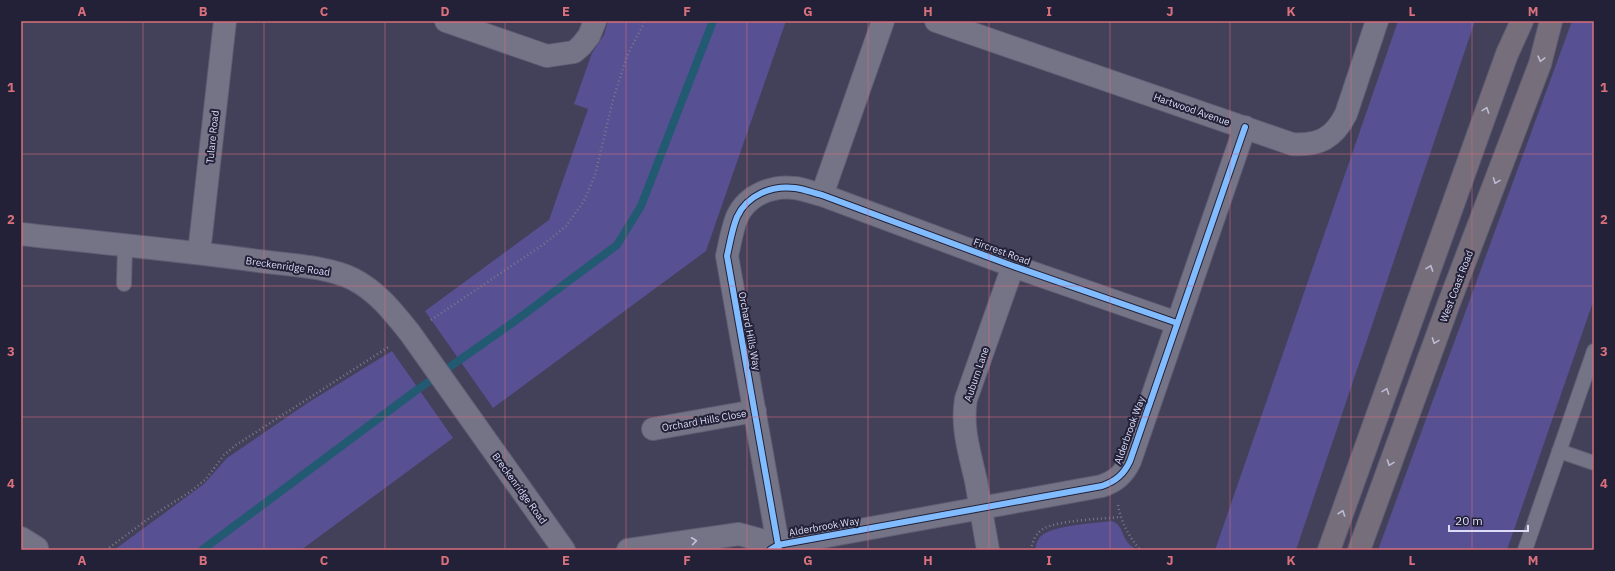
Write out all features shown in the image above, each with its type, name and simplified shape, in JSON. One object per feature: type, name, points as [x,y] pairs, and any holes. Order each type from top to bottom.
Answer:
[{"type":"main road","points":[[1330,550],[1507,54],[1522,21]]},
{"type":"main road","name":"West Coast Road","points":[[1359,550],[1449,303],[1540,64],[1551,21]]},
{"type":"street","name":"Tulare Road","points":[[199,253],[225,21]]},
{"type":"street","points":[[446,21],[547,56],[574,52],[589,36],[595,21]]},
{"type":"street","points":[[822,195],[883,21]]},
{"type":"street","name":"Hartwood Avenue","points":[[936,21],[1292,144],[1304,145],[1316,143],[1335,131],[1346,114],[1377,21]]},
{"type":"street","name":"Alderbrook Way","points":[[776,548],[1102,486],[1115,480],[1124,471],[1130,461],[1245,127]]},
{"type":"street","name":"Orchard Hills Way","points":[[776,548],[755,411],[728,269],[727,256],[737,217],[743,207],[755,196],[765,191],[777,188],[795,188],[822,195]]},
{"type":"street","name":"Fircrest Road","points":[[822,195],[1013,266],[1177,323]]},
{"type":"street","name":"Breckenridge Road","points":[[21,234],[199,253],[323,270],[346,276],[367,287],[389,306],[413,338],[564,550]]},
{"type":"street","name":"Auburn Lane","points":[[988,550],[965,428],[964,409],[966,399],[1013,266]]},
{"type":"street","name":"Orchard Hills Close","points":[[653,429],[755,411]]},
{"type":"street","points":[[628,550],[739,534],[776,548]]},
{"type":"lane","points":[[124,284],[125,246]]},
{"type":"lane","points":[[1524,550],[1594,351]]},
{"type":"lane","points":[[1559,451],[1594,463]]},
{"type":"path","points":[[106,550],[206,479],[224,455],[236,445],[413,338],[461,301],[544,244],[566,226],[584,201],[594,176],[613,100],[627,56],[645,21]]},
{"type":"path","points":[[1115,480],[1120,517],[1126,530],[1140,550]]},
{"type":"path","points":[[1031,550],[1036,536],[1043,529],[1065,523],[1120,517]]},
{"type":"shaded area","points":[[608,21],[786,21],[706,251],[493,408],[425,311],[549,220],[588,109],[574,104],[592,53],[604,35]]},
{"type":"shaded area","points":[[1398,21],[1475,21],[1296,550],[1215,550]]},
{"type":"shaded area","points":[[1572,21],[1594,21],[1594,299],[1507,550],[1378,550]]},
{"type":"shaded area","points":[[392,351],[453,438],[301,550],[114,550],[204,484],[227,458],[309,402]]},
{"type":"shaded area","points":[[1112,521],[1120,527],[1129,544],[1136,550],[1035,550],[1036,544],[1041,536],[1047,532],[1075,525]]},
{"type":"waterway","points":[[202,550],[414,392],[515,321],[617,245],[641,206],[713,21]]},
{"type":"cycle path","points":[[770,550],[778,545],[1102,486],[1119,476],[1125,470],[1130,461],[1245,127]]},
{"type":"cycle path","points":[[779,550],[727,256],[732,231],[741,209],[754,197],[761,193],[786,187],[822,195],[1013,266],[1177,323]]}]
